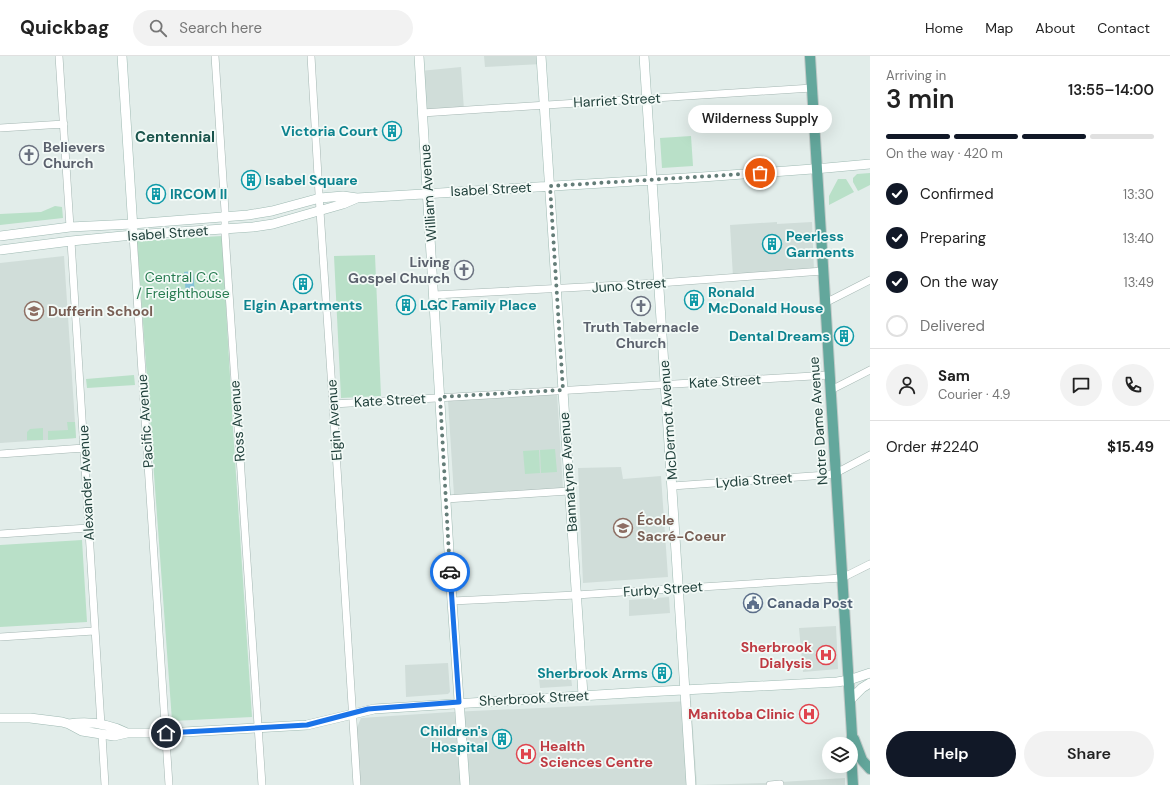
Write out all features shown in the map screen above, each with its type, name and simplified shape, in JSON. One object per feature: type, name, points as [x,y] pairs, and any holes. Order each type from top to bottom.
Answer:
[{"type":"main road","name":"Notre Dame Avenue","points":[[810,56],[849,680],[853,785]]},
{"type":"main road","points":[[852,735],[860,755],[870,769]]},
{"type":"street","points":[[59,56],[70,227]]},
{"type":"street","name":"Pacific Avenue","points":[[122,56],[169,785]]},
{"type":"street","name":"Ross Avenue","points":[[215,56],[262,785]]},
{"type":"street","name":"Elgin Avenue","points":[[311,56],[357,785]]},
{"type":"street","name":"William Avenue","points":[[419,56],[452,601],[465,785]]},
{"type":"street","name":"Bannatyne Avenue","points":[[541,56],[583,695]]},
{"type":"street","name":"McDermot Avenue","points":[[644,56],[666,384],[684,689],[692,785]]},
{"type":"street","name":"Harriet Street","points":[[422,113],[812,88]]},
{"type":"street","points":[[0,128],[64,124]]},
{"type":"street","name":"Isabel Street","points":[[0,236],[70,227],[225,217],[272,211],[320,198],[343,196],[357,198],[652,180],[870,164]]},
{"type":"street","name":"Isabel Street","points":[[0,250],[133,235],[253,227],[273,224],[320,211],[344,204],[357,198]]},
{"type":"street","name":"Alexander Avenue","points":[[71,241],[101,725]]},
{"type":"street","name":"Juno Street","points":[[434,295],[659,283],[823,271]]},
{"type":"street","points":[[825,303],[870,280]]},
{"type":"street","points":[[831,390],[870,370]]},
{"type":"street","name":"Kate Street","points":[[333,404],[830,375]]},
{"type":"street","points":[[0,454],[84,448]]},
{"type":"street","name":"Lydia Street","points":[[672,486],[827,475],[836,473],[870,455]]},
{"type":"street","points":[[446,499],[569,492]]},
{"type":"street","points":[[0,534],[88,528]]},
{"type":"street","name":"Furby Street","points":[[452,601],[576,596],[842,578],[870,564]]},
{"type":"street","points":[[0,637],[94,631]]},
{"type":"street","name":"Sherbrook Street","points":[[69,724],[82,731],[114,736],[126,733],[166,733],[258,728],[312,724],[374,708],[684,689],[837,682],[849,680],[870,673]]},
{"type":"street","points":[[850,700],[862,688],[870,683]]},
{"type":"street","name":"Sherbrook Street","points":[[0,718],[30,718],[69,724],[83,722],[114,727],[126,733]]},
{"type":"street","points":[[102,735],[105,785]]},
{"type":"street","points":[[770,785],[780,784]]},
{"type":"shaded area","points":[[484,56],[541,56],[542,64],[485,67]]},
{"type":"shaded area","points":[[461,67],[464,110],[422,113],[420,71]]},
{"type":"shaded area","name":"Peerless Garments","points":[[777,222],[777,224],[812,222],[814,271],[733,277],[730,225]]},
{"type":"shaded area","name":"Dufferin School","points":[[64,256],[76,438],[0,443],[0,263]]},
{"type":"shaded area","points":[[557,394],[563,488],[454,495],[448,401]]},
{"type":"shaded area","name":"École Sacré-Coeur","points":[[621,467],[623,479],[661,476],[668,577],[583,583],[578,468]]},
{"type":"shaded area","points":[[669,597],[670,613],[629,616],[629,600]]},
{"type":"shaded area","points":[[836,626],[838,669],[803,672],[799,628]]},
{"type":"shaded area","points":[[448,663],[450,692],[448,694],[406,697],[405,665]]},
{"type":"shaded area","points":[[571,677],[572,686],[540,688],[539,679]]},
{"type":"shaded area","name":"Health Sciences Centre","points":[[691,701],[697,785],[360,785],[356,730],[361,718],[451,712]]},
{"type":"shaded area","points":[[845,778],[845,785],[697,785],[765,783]]},
{"type":"green space","points":[[691,136],[693,166],[662,168],[660,138]]},
{"type":"green space","points":[[870,173],[870,185],[858,191],[853,182],[853,178],[857,174]]},
{"type":"green space","points":[[838,179],[846,179],[854,192],[829,205],[829,196]]},
{"type":"green space","points":[[55,206],[62,207],[63,218],[0,225],[0,214],[41,212]]},
{"type":"green space","name":"Central C.C. / Freighthouse","points":[[222,236],[252,717],[172,721],[137,241]]},
{"type":"green space","points":[[375,255],[381,396],[341,398],[334,256]]},
{"type":"green space","points":[[134,375],[135,385],[87,388],[86,379]]},
{"type":"green space","points":[[67,422],[75,422],[76,438],[48,440],[48,431],[68,430]]},
{"type":"green space","points":[[43,428],[43,440],[27,440],[27,432],[30,429]]},
{"type":"green space","points":[[555,449],[557,472],[541,473],[540,450]]},
{"type":"green space","points":[[539,450],[540,473],[525,474],[523,451]]},
{"type":"green space","points":[[82,540],[87,622],[0,627],[0,545]]},
{"type":"water","points":[[193,271],[195,294],[186,295],[184,272]]},
{"type":"way so far","points":[[450,572],[440,397],[563,390],[550,186],[760,173]]},
{"type":"place","name":"Victoria Court","points":[[392,131]]},
{"type":"place","name":"Believers Church","points":[[29,155]]},
{"type":"place","name":"Wilderness Supply","points":[[760,173]]},
{"type":"place","name":"Isabel Square","points":[[251,180]]},
{"type":"place","name":"IRCOM II","points":[[156,194]]},
{"type":"place","name":"Peerless Garments","points":[[772,244]]},
{"type":"place","name":"Living Gospel Church","points":[[464,270]]},
{"type":"place","name":"Elgin Apartments","points":[[303,284]]},
{"type":"place","name":"Ronald McDonald House","points":[[694,300]]},
{"type":"place","name":"LGC Family Place","points":[[406,305]]},
{"type":"place","name":"Truth Tabernacle Church","points":[[641,306]]},
{"type":"place","name":"Dufferin School","points":[[34,311]]},
{"type":"place","name":"Dental Dreams","points":[[844,336]]},
{"type":"place","name":"École Sacré-Coeur","points":[[623,528]]},
{"type":"place","name":"Canada Post","points":[[753,603]]},
{"type":"place","name":"Sherbrook Dialysis","points":[[826,655]]},
{"type":"place","name":"Sherbrook Arms","points":[[662,673]]},
{"type":"place","name":"Manitoba Clinic","points":[[809,714]]},
{"type":"place","name":"Children's Hospital","points":[[502,739]]},
{"type":"place","name":"Health Sciences Centre","points":[[526,754]]},
{"type":"district","name":"Centennial","points":[[175,137]]},
{"type":"route","points":[[166,733],[307,725],[374,708],[459,702],[450,572]]}]
